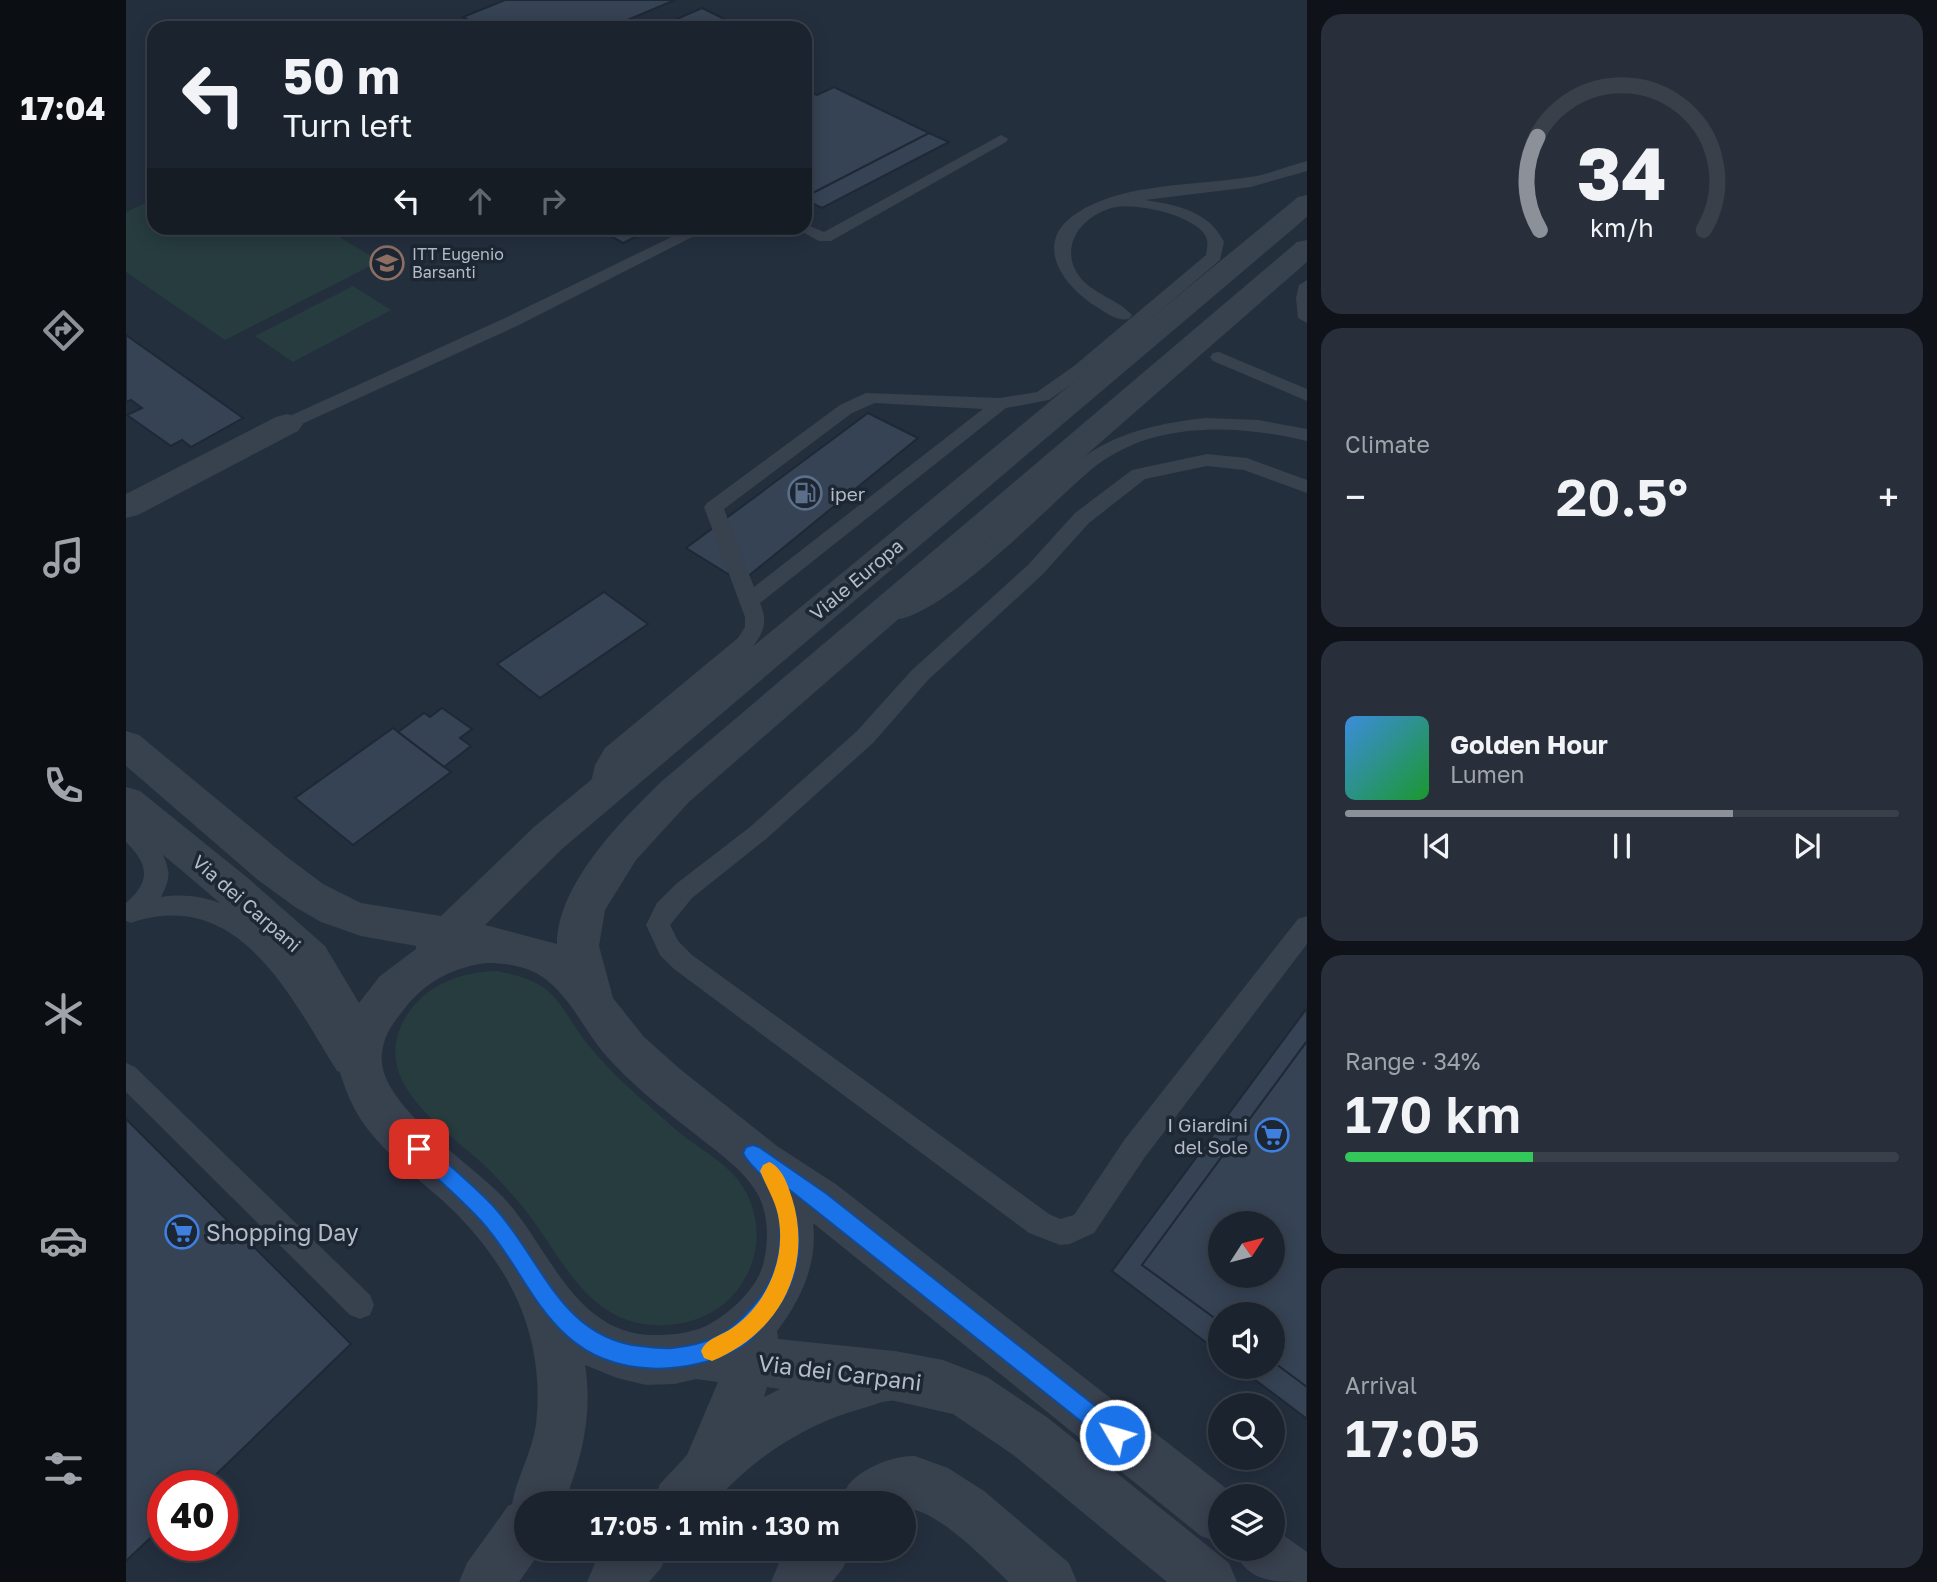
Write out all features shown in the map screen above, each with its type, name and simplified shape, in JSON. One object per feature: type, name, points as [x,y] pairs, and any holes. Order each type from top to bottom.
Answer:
[{"type":"street","name":"Viale Europa","points":[[418,968],[450,933],[548,838],[1307,203]]},
{"type":"street","points":[[605,1021],[578,956],[580,925],[595,885],[637,832],[706,763],[1307,248]]},
{"type":"street","points":[[126,507],[287,424]]},
{"type":"street","points":[[126,745],[279,874],[329,907],[356,918],[450,933],[537,954],[560,966],[578,983],[625,1046],[653,1072],[753,1153],[820,1200],[1208,1507]]},
{"type":"street","name":"Via dei Carpani","points":[[126,802],[310,958],[344,1016],[362,1076],[390,1124],[489,1215],[538,1287]]},
{"type":"street","points":[[356,918],[406,919],[439,912],[483,886],[548,838]]},
{"type":"street","points":[[362,1076],[361,1044],[372,1017],[387,997],[418,968],[455,950],[503,946]]},
{"type":"street","points":[[538,1287],[564,1321],[603,1348],[644,1358],[680,1359],[698,1355],[734,1340],[761,1313],[785,1276],[789,1258],[790,1229],[779,1189],[771,1173],[753,1153]]},
{"type":"street","points":[[538,1287],[558,1347],[565,1390],[557,1456],[543,1491]]},
{"type":"street","points":[[692,1487],[726,1429],[761,1313]]},
{"type":"street","name":"Via dei Carpani","points":[[698,1355],[895,1376],[943,1385],[985,1404],[1040,1444],[1210,1582]]},
{"type":"street","points":[[692,1487],[737,1443],[785,1413],[850,1386],[895,1376]]},
{"type":"street","points":[[883,1491],[890,1486],[915,1482],[927,1486],[967,1513],[1050,1582]]},
{"type":"street","points":[[486,1582],[514,1543]]},
{"type":"street","points":[[614,1582],[632,1561]]},
{"type":"street","points":[[798,1582],[815,1561]]},
{"type":"street","points":[[1274,1561],[1301,1582]]},
{"type":"lane","points":[[812,232],[825,238],[1001,139]]},
{"type":"lane","points":[[1123,315],[1080,287],[1065,268],[1062,241],[1071,225],[1087,213],[1116,202],[1158,193],[1251,181],[1307,166]]},
{"type":"lane","points":[[599,795],[606,765],[613,754],[751,635],[755,617],[714,507],[846,408],[872,397],[1000,404],[1027,401],[1052,392],[1210,261],[1217,249],[1215,239],[1207,228],[1185,213],[1154,204],[1116,202]]},
{"type":"lane","points":[[287,424],[511,322],[688,235]]},
{"type":"lane","points":[[1307,285],[1304,298],[1307,318]]},
{"type":"lane","points":[[1100,376],[1114,341]]},
{"type":"lane","points":[[1219,357],[1307,396]]},
{"type":"lane","points":[[749,601],[1000,404]]},
{"type":"lane","points":[[862,629],[940,589],[967,570],[1093,459],[1119,444],[1160,432],[1202,425],[1259,426],[1307,435]]},
{"type":"lane","points":[[1307,487],[1247,464],[1207,460],[1139,474],[1082,518],[1035,570],[920,675],[865,737],[758,833],[674,900],[660,918],[659,925],[662,937],[673,954],[1040,1224],[1060,1232],[1070,1231],[1084,1224],[1123,1164],[1307,926]]},
{"type":"lane","points":[[126,828],[150,851],[156,865],[154,884],[130,913]]},
{"type":"lane","points":[[130,913],[160,904],[188,904],[217,912],[248,932],[282,962],[326,1034],[362,1076]]},
{"type":"lane","points":[[126,1075],[360,1305]]},
{"type":"green space","points":[[147,202],[147,235],[336,235],[380,261],[225,340],[126,272],[126,212]]},
{"type":"green space","points":[[353,286],[391,310],[293,362],[255,336]]},
{"type":"green space","points":[[497,971],[529,980],[547,990],[598,1057],[619,1078],[740,1182],[752,1205],[757,1233],[756,1246],[753,1260],[741,1285],[714,1311],[679,1324],[655,1325],[621,1318],[602,1306],[570,1274],[530,1216],[504,1186],[412,1097],[401,1077],[395,1056],[398,1033],[411,1009],[429,992],[450,980]]},
{"type":"building","points":[[505,0],[675,0],[625,21],[470,21],[463,17]]},
{"type":"building","points":[[702,8],[729,21],[672,21]]},
{"type":"building","points":[[834,87],[929,133],[812,193],[812,93],[817,95]]},
{"type":"building","points":[[929,133],[949,142],[822,208],[812,203],[812,193]]},
{"type":"building","points":[[610,235],[640,235],[623,243]]},
{"type":"building","points":[[126,335],[243,418],[191,447],[182,440],[171,446],[127,415],[142,408],[131,400],[126,402]]},
{"type":"building","name":"iper","points":[[868,413],[918,438],[741,582],[686,548]]},
{"type":"building","points":[[604,592],[648,624],[540,698],[497,664]]},
{"type":"building","points":[[442,708],[472,729],[460,738],[471,746],[444,767],[398,732],[424,713],[430,717]]},
{"type":"building","points":[[393,728],[451,772],[353,845],[295,798]]},
{"type":"building","points":[[1307,1008],[1307,1041],[1142,1265],[1208,1313],[1208,1344],[1112,1271]]},
{"type":"building","name":"I Giardini del Sole","points":[[1307,1041],[1307,1387],[1285,1371],[1285,1302],[1208,1302],[1208,1313],[1142,1265]]},
{"type":"building","name":"Shopping Day","points":[[126,1119],[351,1344],[221,1470],[147,1470],[147,1541],[126,1561]]},
{"type":"building","points":[[1285,1371],[1307,1387],[1307,1419],[1285,1402],[1285,1393],[1272,1393],[1254,1379],[1285,1379]]},
{"type":"slow traffic","points":[[712,1351],[744,1332],[769,1304],[788,1267],[791,1239],[789,1220],[785,1203],[769,1171]]},
{"type":"place","name":"ITT Eugenio Barsanti","points":[[387,263]]},
{"type":"place","name":"iper","points":[[805,493]]},
{"type":"place","name":"I Giardini del Sole","points":[[1272,1135]]},
{"type":"place","name":"Shopping Day","points":[[182,1232]]},
{"type":"route","points":[[419,1149],[489,1215],[524,1262],[545,1298],[564,1321],[603,1348],[621,1354],[666,1359],[689,1358],[734,1340],[769,1304],[785,1276],[790,1249],[788,1214],[771,1173],[753,1153],[820,1200],[1115,1435]]}]
